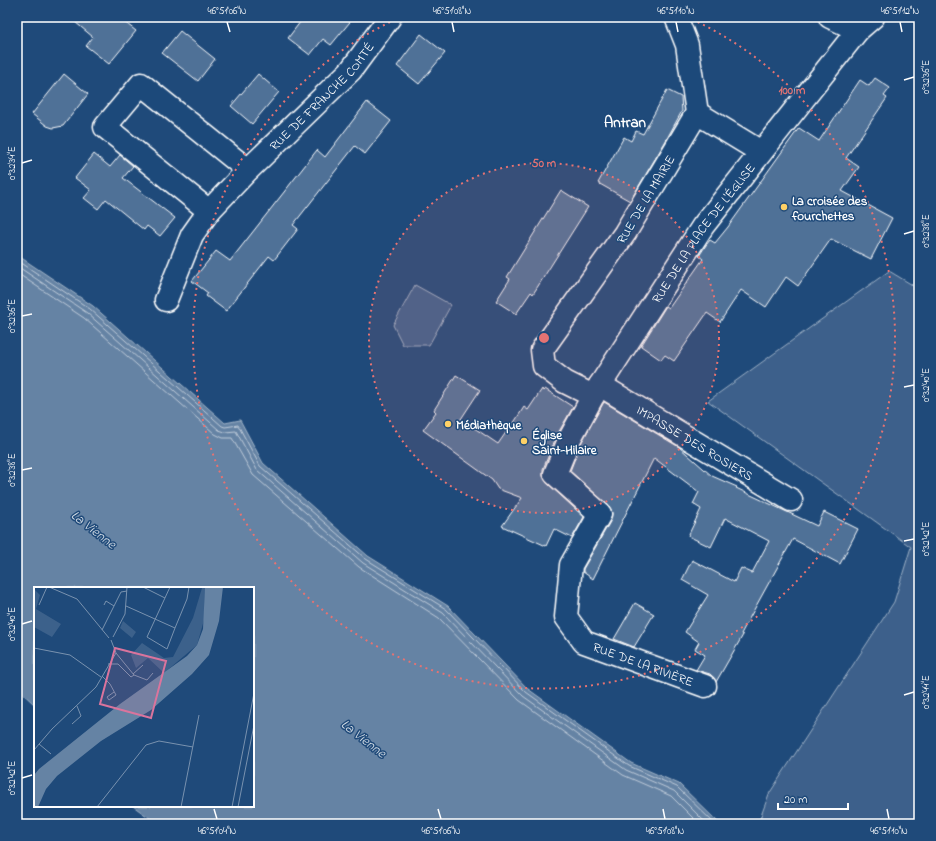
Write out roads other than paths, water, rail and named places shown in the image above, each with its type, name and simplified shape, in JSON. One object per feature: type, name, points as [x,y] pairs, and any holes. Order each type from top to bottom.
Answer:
[{"type":"street","name":"RUE DE FRANCHE COMTÉ","points":[[166,300],[192,235],[209,211],[248,170],[351,70],[390,17]]},
{"type":"street","points":[[676,17],[687,45],[697,113],[761,152]]},
{"type":"street","points":[[830,17],[866,24]]},
{"type":"street","name":"RUE DE LA PLACE DE L'ÉGLISE","points":[[596,390],[703,226],[761,152],[866,24]]},
{"type":"street","points":[[209,211],[105,128],[141,84],[248,170]]},
{"type":"street","name":"RUE DE LA MAIRIE","points":[[596,390],[565,382],[544,366],[542,350],[625,233],[697,113]]},
{"type":"street","name":"IMPASSE DES ROSIERS","points":[[596,390],[791,500]]},
{"type":"street","name":"RUE DE LA RIVIÈRE","points":[[596,390],[569,440],[555,474],[600,514],[571,565],[566,617],[584,642],[704,686]]},
{"type":"water","name":"La Vienne","points":[[17,255],[93,306],[225,423],[240,420],[263,463],[368,556],[448,606],[528,689],[631,763],[679,784],[720,824],[158,824],[134,807],[254,807],[254,587],[34,587],[34,704],[17,688]]},
{"type":"place","name":"La croisée des fourchettes","points":[[784,207]]},
{"type":"place","name":"Médiathèque","points":[[448,424]]},
{"type":"place","name":"Église Saint-Hilaire","points":[[524,441]]},
{"type":"district","name":"Antran","points":[[625,122]]}]
